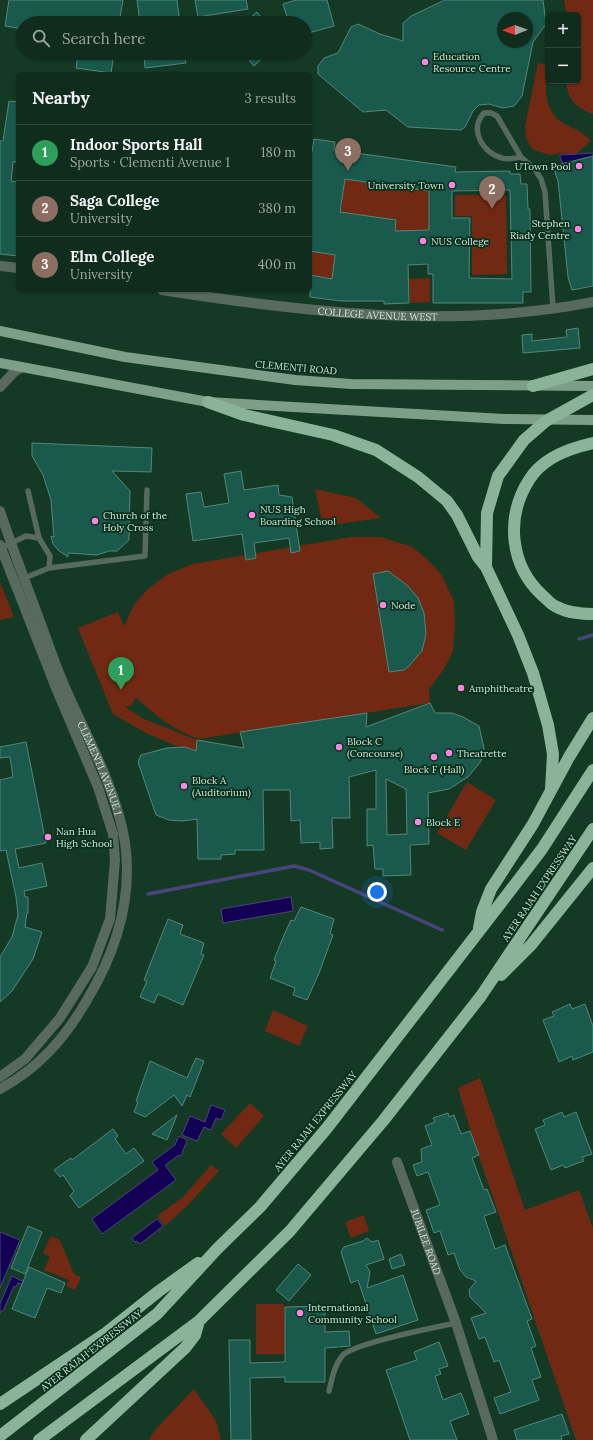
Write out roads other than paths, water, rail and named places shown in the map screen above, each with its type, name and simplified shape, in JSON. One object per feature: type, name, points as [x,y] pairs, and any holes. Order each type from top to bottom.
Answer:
[{"type":"highway","points":[[533,386],[593,370]]},
{"type":"highway","points":[[486,567],[487,513],[498,476],[524,440],[546,420],[593,395]]},
{"type":"highway","points":[[208,402],[244,415],[334,435],[376,450],[418,477],[447,502],[457,515],[478,557],[486,567],[518,635],[533,673],[548,725],[553,754],[551,789]]},
{"type":"highway","points":[[593,443],[574,448],[549,460],[529,479],[516,506],[513,533],[519,563],[532,586],[554,606],[580,614],[593,614]]},
{"type":"highway","points":[[479,931],[488,896],[533,824],[551,789],[593,718]]},
{"type":"highway","name":"AYER RAJAH EXPRESSWAY","points":[[0,1436],[158,1314],[218,1248],[260,1207],[327,1128],[542,849],[593,770]]},
{"type":"highway","name":"AYER RAJAH EXPRESSWAY","points":[[39,1440],[199,1320],[290,1231],[387,1115],[481,996],[593,828]]},
{"type":"highway","points":[[481,996],[531,945],[593,868]]},
{"type":"highway","points":[[0,1404],[106,1333],[159,1291],[218,1248]]},
{"type":"highway","points":[[86,1440],[95,1435],[185,1348],[195,1335],[199,1320]]},
{"type":"highway","points":[[0,1400],[12,1396]]},
{"type":"main road","name":"CLEMENTI ROAD","points":[[0,331],[125,357],[295,380],[351,384],[593,386]]},
{"type":"main road","points":[[0,363],[208,402],[546,420],[593,420]]},
{"type":"street","points":[[0,266],[16,268]]},
{"type":"street","name":"COLLEGE AVENUE WEST","points":[[176,292],[255,303],[417,317],[493,315],[593,302]]},
{"type":"street","points":[[0,387],[15,371],[21,368]]},
{"type":"street","name":"CLEMENTI AVENUE 1","points":[[0,511],[61,678],[91,742],[113,797],[125,843],[126,870],[121,926],[105,969],[75,1021],[48,1055],[0,1090]]},
{"type":"street","name":"CLEMENTI AVENUE 1","points":[[0,1077],[26,1059],[60,1018],[92,966],[110,919],[115,860],[113,834],[108,815],[86,755],[56,688],[14,583],[1,546]]},
{"type":"street","points":[[86,755],[91,742]]},
{"type":"street","points":[[77,992],[87,1000]]},
{"type":"street","name":"JUBILEE ROAD","points":[[397,1162],[456,1322],[493,1440]]},
{"type":"lane","points":[[521,157],[503,158],[490,153],[482,143],[477,132],[478,124],[484,114],[491,113],[497,116],[521,157],[534,168],[541,178],[545,192],[553,308]]},
{"type":"lane","points":[[14,583],[49,568],[145,556],[147,490]]},
{"type":"lane","points":[[28,491],[39,538],[50,556],[49,568]]},
{"type":"lane","points":[[1,546],[11,544],[26,536],[39,538]]},
{"type":"lane","points":[[115,860],[120,867],[126,870]]},
{"type":"lane","points":[[329,1390],[337,1363],[343,1355],[369,1344],[456,1322]]},
{"type":"waterway","points":[[579,639],[593,635]]},
{"type":"waterway","points":[[148,894],[294,866],[309,870],[442,930]]},
{"type":"place","name":"Education Resource Centre","points":[[425,62]]},
{"type":"place","name":"UTown Pool","points":[[579,166]]},
{"type":"place","name":"Elm College","points":[[348,171]]},
{"type":"place","name":"University Town","points":[[452,185]]},
{"type":"place","name":"Saga College","points":[[492,209]]},
{"type":"place","name":"Stephen Riady Centre","points":[[578,229]]},
{"type":"place","name":"NUS College","points":[[423,241]]},
{"type":"place","name":"NUS High Boarding School","points":[[252,515]]},
{"type":"place","name":"Church of the Holy Cross","points":[[95,521]]},
{"type":"place","name":"Node","points":[[383,605]]},
{"type":"place","name":"Amphitheatre","points":[[461,688]]},
{"type":"place","name":"Indoor Sports Hall","points":[[121,690]]},
{"type":"place","name":"Block C (Concourse)","points":[[339,747]]},
{"type":"place","name":"Theatrette","points":[[449,753]]},
{"type":"place","name":"Block F (Hall)","points":[[434,757]]},
{"type":"place","name":"Block A (Auditorium)","points":[[184,786]]},
{"type":"place","name":"Block E","points":[[418,822]]},
{"type":"place","name":"Nan Hua High School","points":[[48,837]]},
{"type":"place","name":"International Community School","points":[[300,1313]]}]
